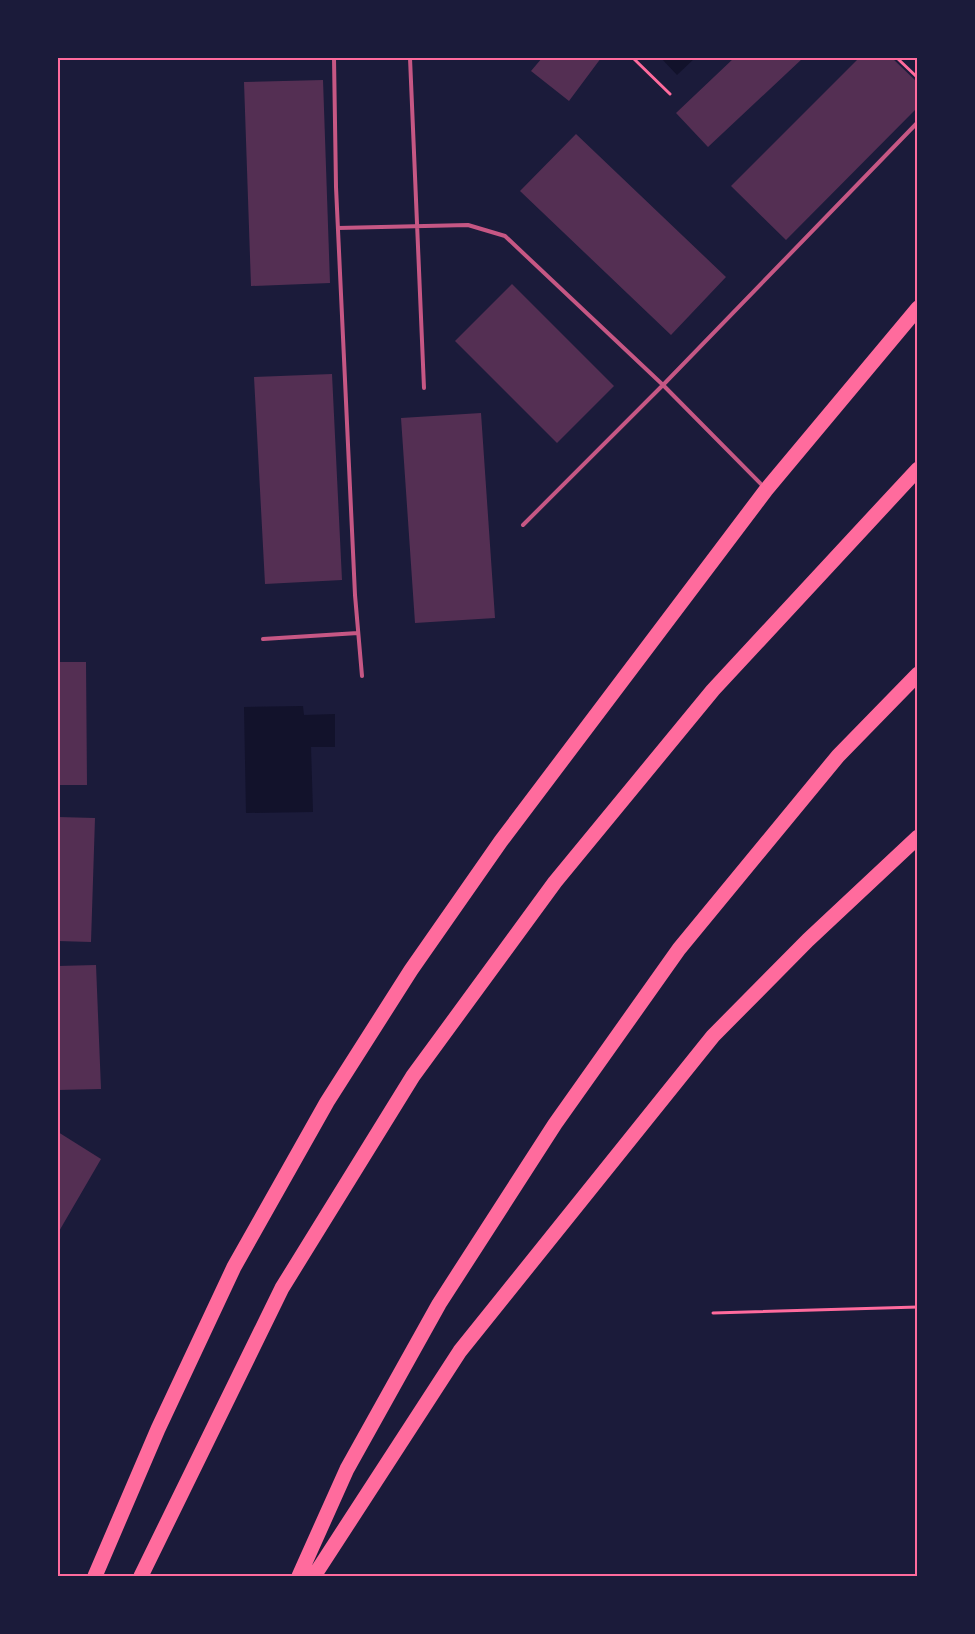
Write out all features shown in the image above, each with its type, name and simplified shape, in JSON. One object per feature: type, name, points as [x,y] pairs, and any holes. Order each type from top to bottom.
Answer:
[{"type":"highway","points":[[95,1576],[158,1429],[234,1267],[327,1102],[411,970],[501,841],[766,490],[918,308]]},
{"type":"highway","points":[[141,1576],[282,1288],[413,1076],[556,882],[713,690],[918,469]]},
{"type":"highway","points":[[299,1576],[347,1469],[439,1304],[556,1124],[679,949],[838,756],[918,674]]},
{"type":"highway","points":[[314,1576],[460,1351],[713,1036],[808,940],[918,836]]},
{"type":"lane","points":[[334,58],[338,228],[358,633],[362,676]]},
{"type":"lane","points":[[410,58],[424,388]]},
{"type":"lane","points":[[523,525],[663,385],[918,122]]},
{"type":"lane","points":[[338,228],[468,226],[505,236],[663,385],[766,490]]},
{"type":"lane","points":[[263,638],[358,633]]},
{"type":"path","points":[[633,58],[670,94]]},
{"type":"path","points":[[897,58],[918,78]]},
{"type":"path","points":[[713,1313],[918,1307]]},
{"type":"shaded area","points":[[661,58],[695,58],[677,75]]},
{"type":"shaded area","points":[[303,706],[304,715],[335,714],[335,747],[311,747],[313,812],[246,813],[244,707]]},
{"type":"building","points":[[542,58],[601,58],[569,101],[531,71]]},
{"type":"building","points":[[734,58],[803,58],[708,147],[676,113]]},
{"type":"building","points":[[859,58],[892,58],[918,83],[918,107],[786,240],[731,186]]},
{"type":"building","points":[[323,80],[330,283],[251,286],[244,82]]},
{"type":"building","points":[[576,134],[726,277],[671,335],[520,191]]},
{"type":"building","points":[[512,284],[614,386],[557,443],[455,341]]},
{"type":"building","points":[[332,374],[342,580],[265,584],[254,377]]},
{"type":"building","points":[[481,413],[495,618],[415,623],[401,418]]},
{"type":"building","points":[[58,662],[86,662],[87,785],[58,785]]},
{"type":"building","points":[[58,817],[95,818],[91,942],[58,941]]},
{"type":"building","points":[[96,965],[101,1089],[58,1090],[58,966]]},
{"type":"building","points":[[58,1132],[101,1159],[58,1233]]}]
